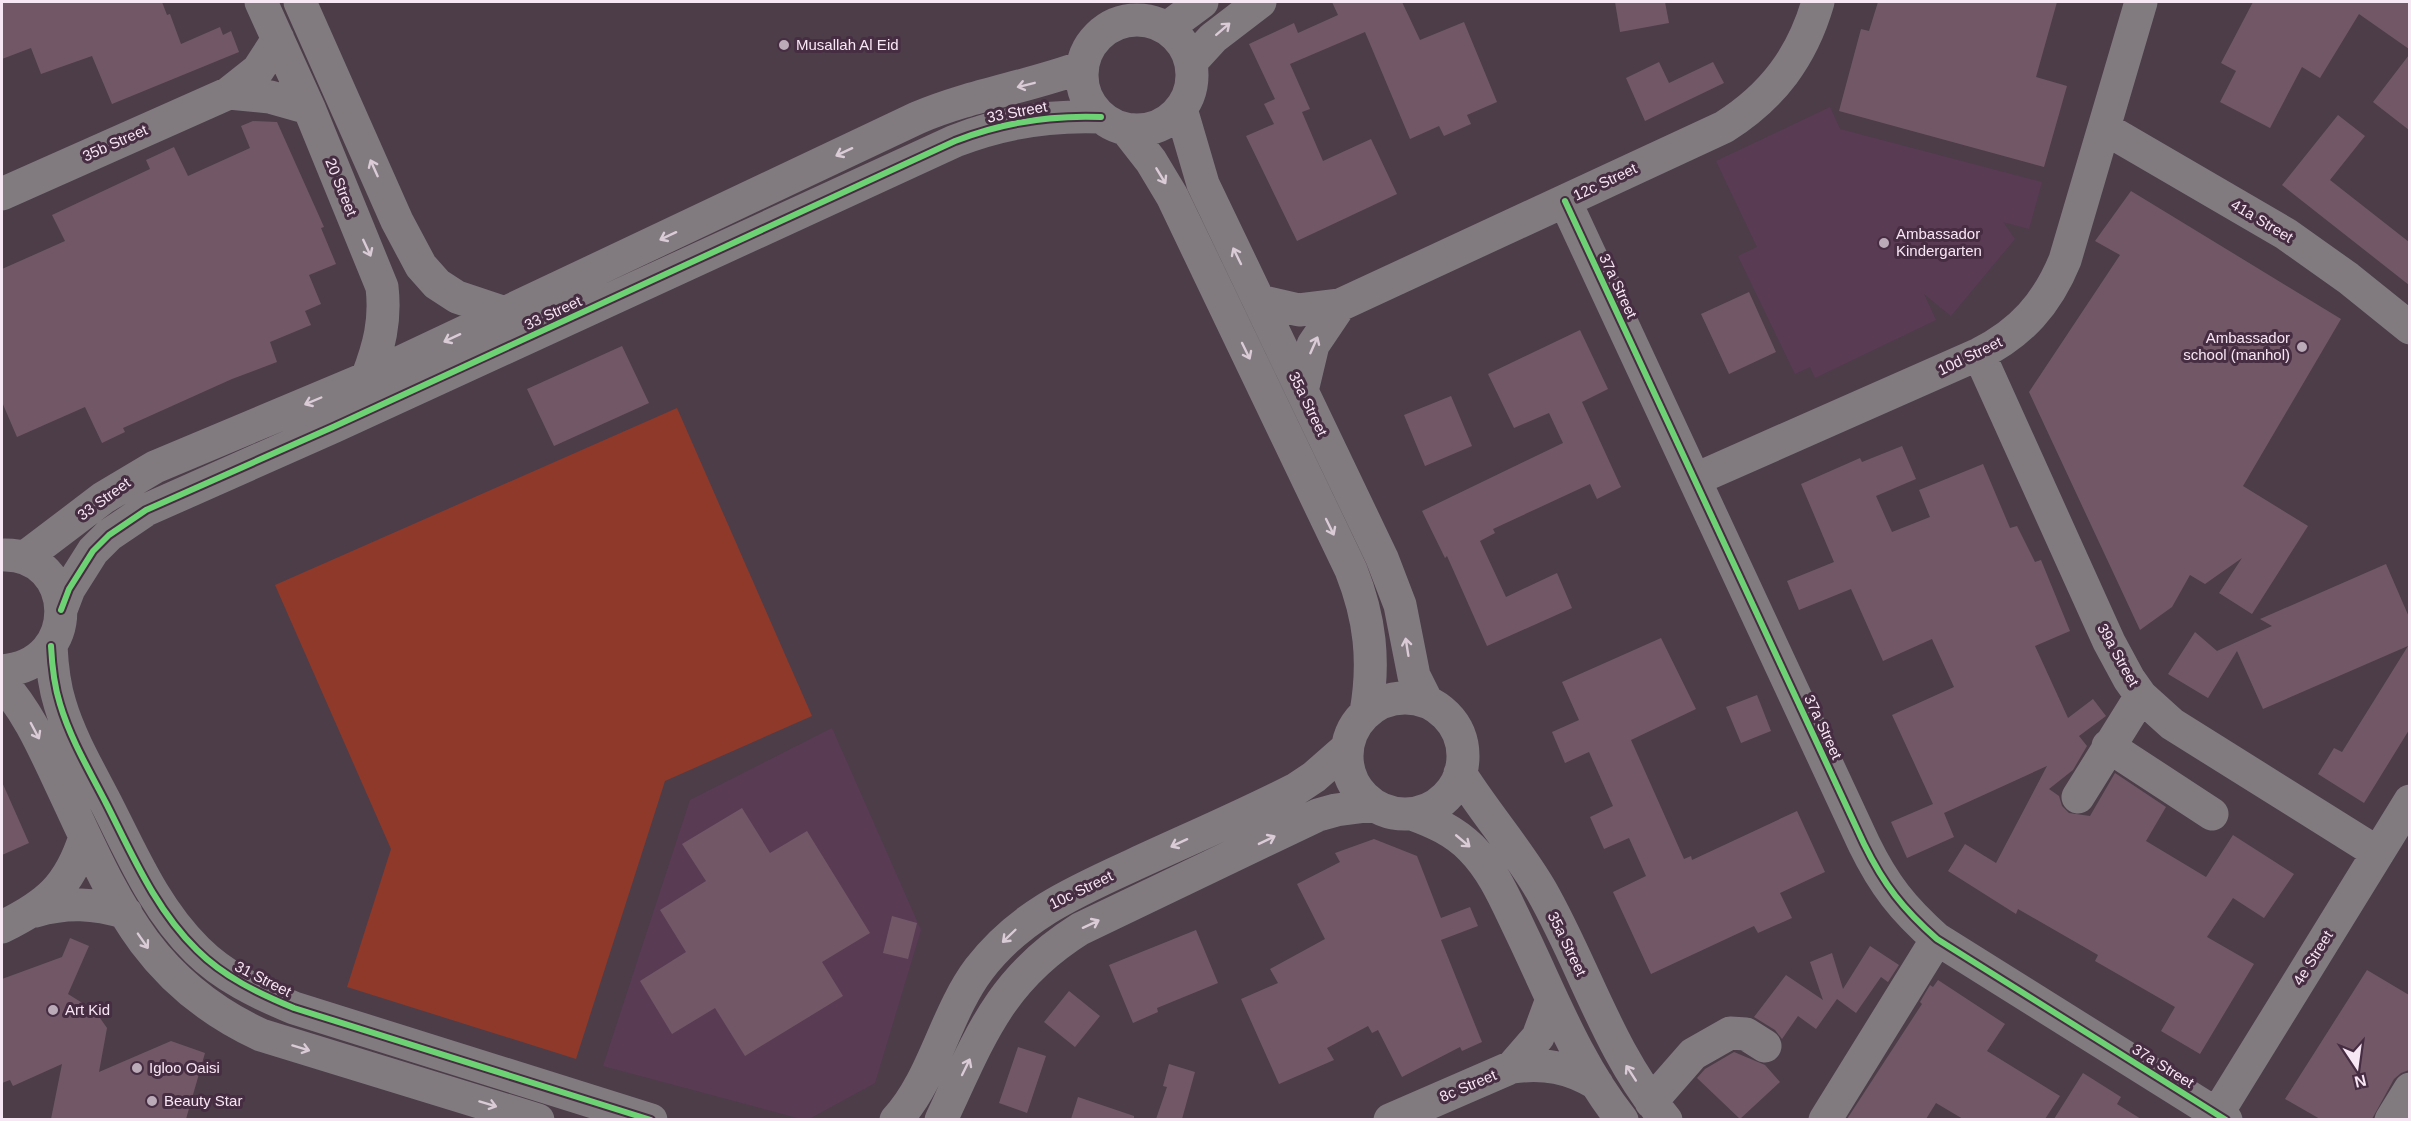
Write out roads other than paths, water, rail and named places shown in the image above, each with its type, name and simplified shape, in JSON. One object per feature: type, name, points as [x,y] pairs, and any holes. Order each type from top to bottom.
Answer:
[{"type":"street","name":"20 Street","points":[[261,2],[309,108],[382,287],[385,309],[383,330],[367,378]]},
{"type":"street","points":[[300,2],[398,221],[421,267],[437,284],[457,297],[505,313]]},
{"type":"street","points":[[1167,28],[1202,2]]},
{"type":"street","points":[[1191,62],[1213,38],[1260,2]]},
{"type":"street","name":"12c Street","points":[[1259,301],[1299,310],[1340,305],[1724,127],[1746,113],[1766,96],[1797,54],[1818,2]]},
{"type":"street","name":"10d Street","points":[[1696,479],[1979,354],[2016,333],[2046,300],[2065,260],[2140,2]]},
{"type":"street","points":[[1113,123],[1138,130],[1162,124],[1180,109],[1191,86],[1191,62],[1186,49],[1167,28],[1142,20],[1114,24],[1093,41],[1082,67],[1085,94],[1113,123],[1151,161],[1172,196],[1351,570],[1367,615],[1371,639],[1372,664],[1366,712]]},
{"type":"street","name":"35b Street","points":[[4,186],[229,93],[258,70],[278,39]]},
{"type":"street","name":"33 Street","points":[[13,556],[132,479],[367,378],[917,118],[969,98],[1040,82],[1082,67]]},
{"type":"street","name":"35b Street","points":[[229,93],[270,97],[309,108]]},
{"type":"street","name":"35a Street","points":[[1180,109],[1203,184],[1389,574],[1400,605],[1414,676],[1427,702]]},
{"type":"street","name":"33 Street","points":[[51,646],[59,629],[61,610],[69,589],[93,551],[118,528],[146,510],[333,428],[955,141],[978,132],[1027,120],[1113,123]]},
{"type":"street","name":"41a Street","points":[[2104,128],[2286,234],[2348,278],[2409,328]]},
{"type":"street","name":"37a Street","points":[[1565,201],[1888,889],[1909,914],[1937,939],[2222,1117]]},
{"type":"street","points":[[1302,391],[1314,345],[1340,305]]},
{"type":"street","name":"39a Street","points":[[1979,354],[2109,642],[2129,680],[2141,696],[2172,724],[2378,853]]},
{"type":"street","points":[[13,556],[36,564],[54,584],[61,610]]},
{"type":"street","points":[[2,671],[29,665],[51,646]]},
{"type":"street","name":"31 Street","points":[[51,646],[56,686],[68,725],[151,890],[172,922],[197,950],[226,974],[258,993],[294,1008],[651,1119]]},
{"type":"street","points":[[2,683],[14,696],[35,730],[86,837],[126,913],[161,965],[183,987],[233,1022],[289,1044],[537,1119]]},
{"type":"street","points":[[2078,797],[2141,696]]},
{"type":"street","points":[[1412,814],[1437,804],[1447,796],[1460,773],[1463,759],[1457,731],[1450,718],[1427,702],[1411,698],[1395,698],[1380,703],[1356,722],[1346,748],[1347,765],[1352,781],[1361,795],[1374,805],[1386,811],[1412,814],[1453,832],[1485,863],[1497,882],[1552,999],[1597,1084],[1622,1119]]},
{"type":"street","points":[[2108,746],[2212,814]]},
{"type":"street","name":"10c Street","points":[[896,1119],[912,1098],[967,986],[996,948],[1015,930],[1058,900],[1296,789],[1314,777],[1346,748]]},
{"type":"street","name":"35a Street","points":[[1460,773],[1541,890],[1614,1045],[1659,1111]]},
{"type":"street","name":"4e Street","points":[[2222,1117],[2409,801]]},
{"type":"street","points":[[941,1119],[986,1026],[1006,993],[1040,957],[1059,942],[1080,929],[1318,815],[1354,806],[1374,805]]},
{"type":"street","points":[[2,927],[35,911],[62,886],[72,871],[86,837]]},
{"type":"street","points":[[35,911],[81,904],[126,913]]},
{"type":"street","points":[[1825,1119],[1937,939]]},
{"type":"street","name":"8c Street","points":[[1512,1067],[1538,1037],[1552,999]]},
{"type":"street","points":[[1659,1111],[1693,1054],[1730,1033],[1741,1032],[1765,1046]]},
{"type":"street","name":"8c Street","points":[[1390,1119],[1512,1067],[1534,1064],[1557,1066],[1577,1073],[1597,1084]]},
{"type":"street","points":[[2391,1119],[2409,1089]]},
{"type":"place","name":"Musallah Al Eid","points":[[784,45]]},
{"type":"place","name":"Ambassador Kindergarten","points":[[1884,243]]},
{"type":"place","name":"Ambassador school (manhol)","points":[[2302,347]]},
{"type":"place","name":"Art Kid","points":[[53,1010]]},
{"type":"place","name":"Igloo Oaisi","points":[[137,1068]]},
{"type":"place","name":"Beauty Star","points":[[152,1101]]}]
